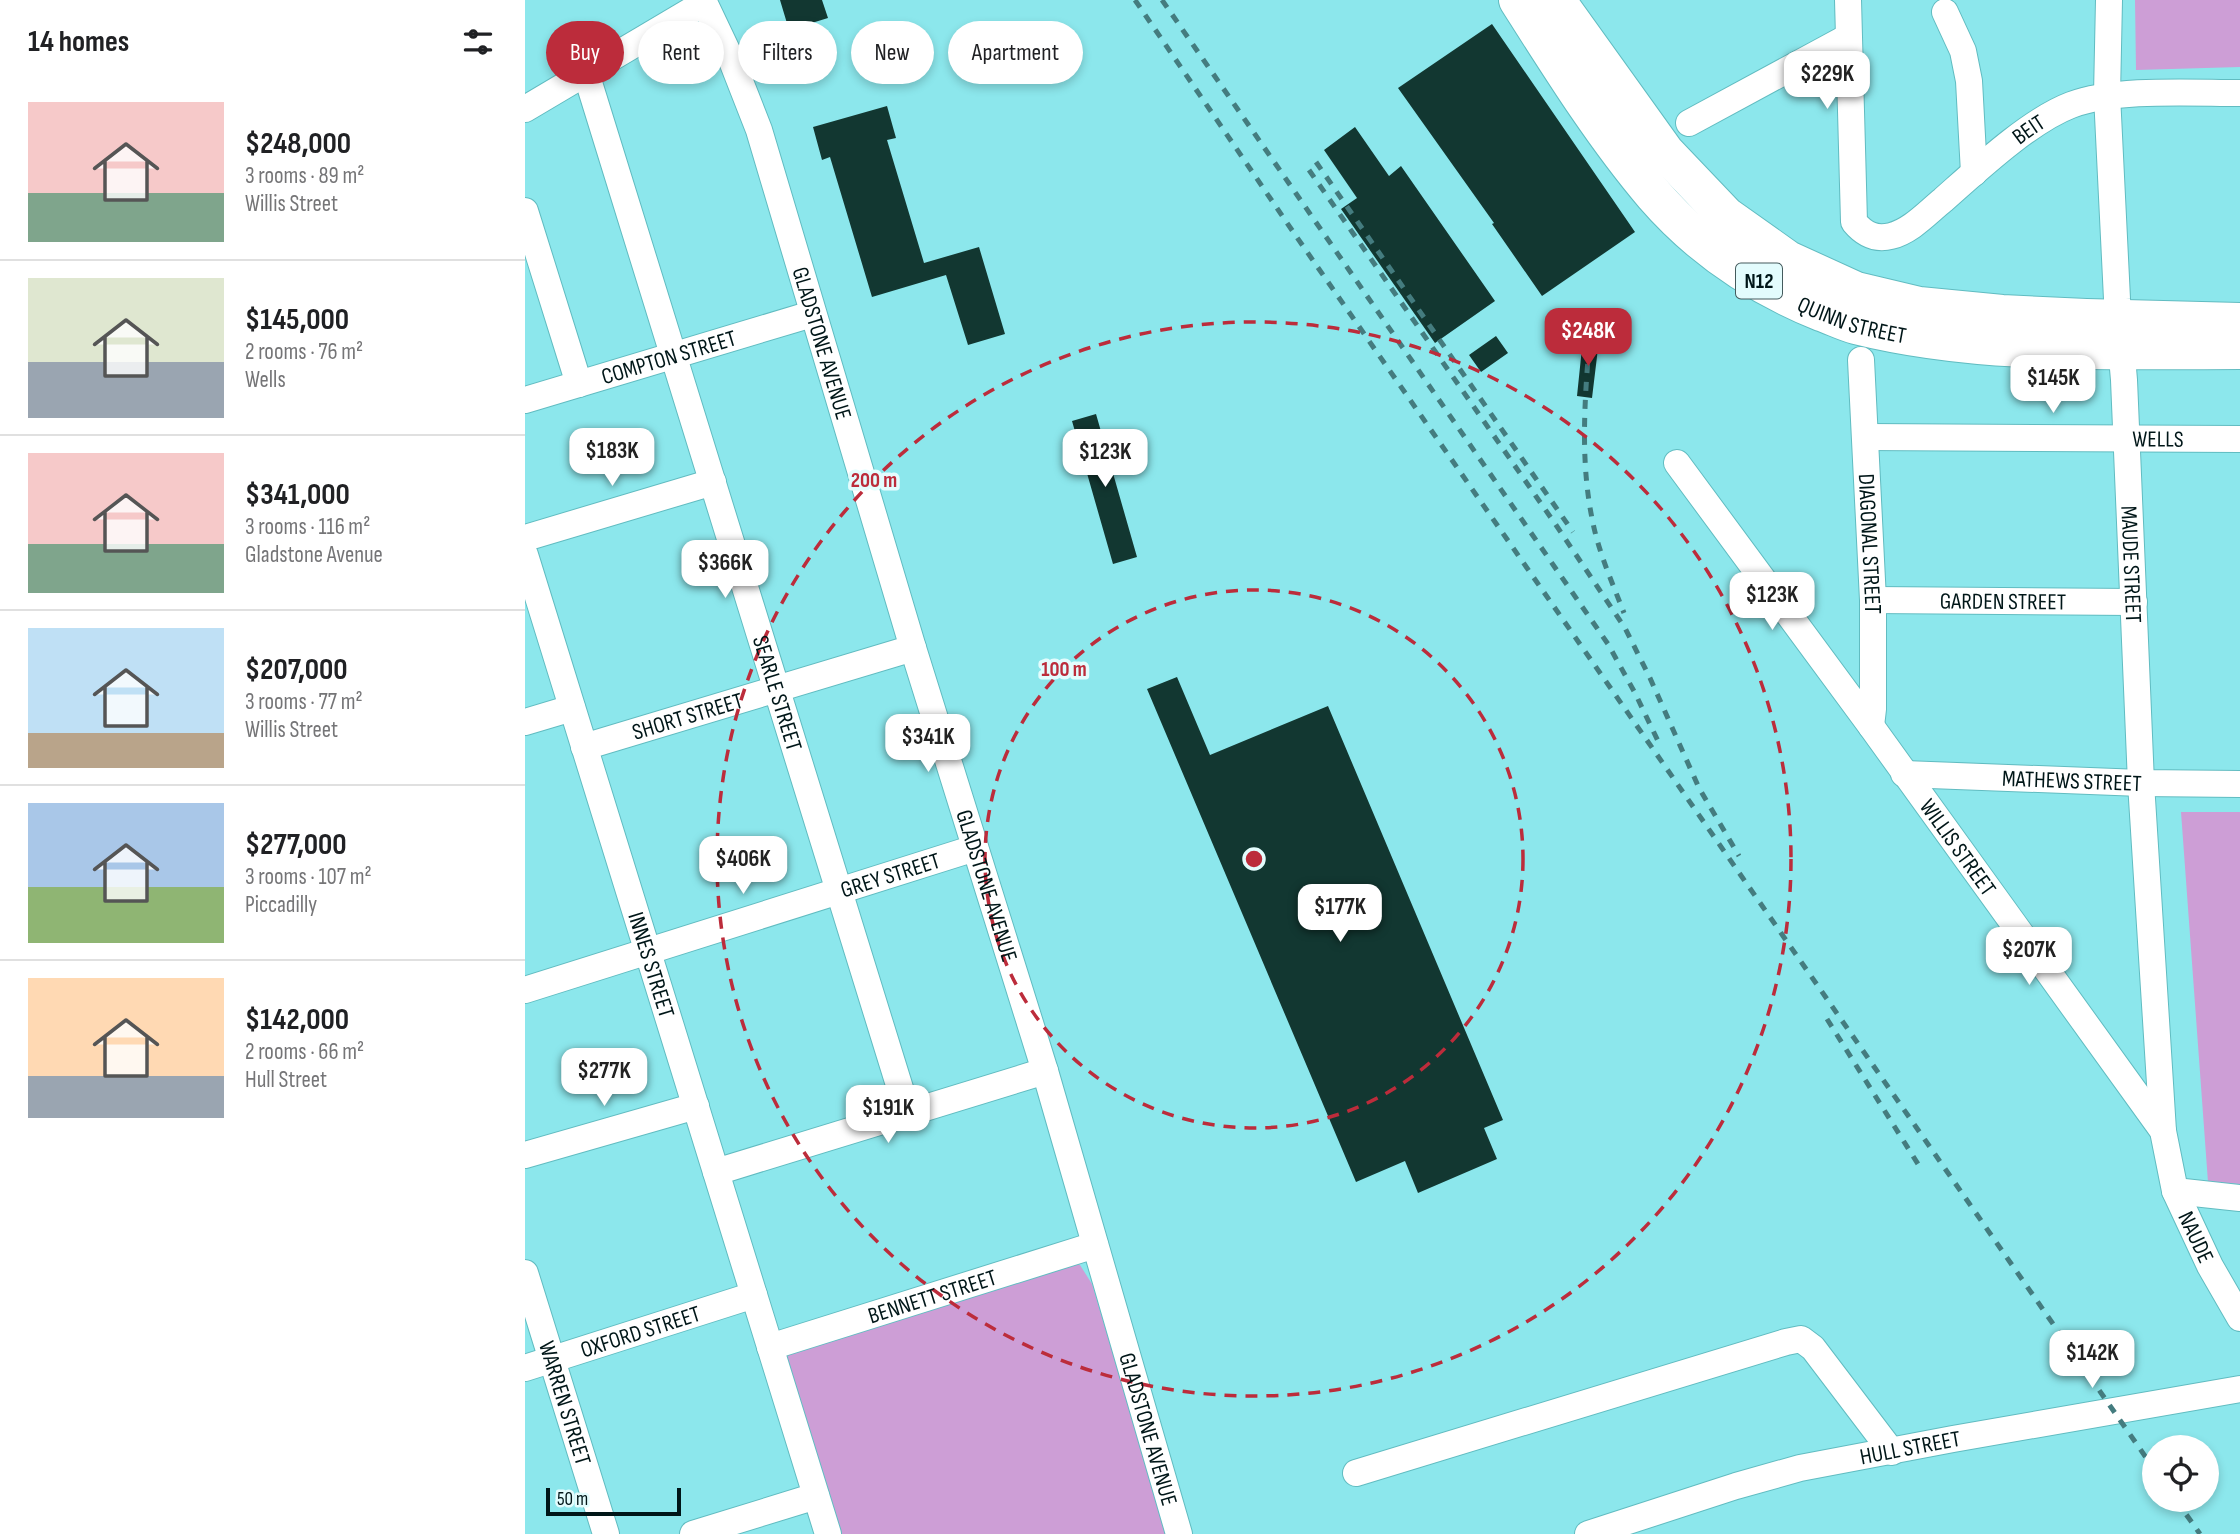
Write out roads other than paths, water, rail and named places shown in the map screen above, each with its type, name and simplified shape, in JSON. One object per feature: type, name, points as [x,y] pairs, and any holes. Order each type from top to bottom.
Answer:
[{"type":"highway","name":"QUINN STREET","points":[[1518,0],[1619,149],[1655,195],[1695,235],[1739,271],[1798,302],[1854,324],[1927,339],[1999,347],[2240,322]]},
{"type":"highway","name":"QUINN STREET","points":[[1556,0],[1665,152],[1726,216],[1788,260],[1856,291],[1919,306],[2002,314],[2120,335],[2240,351]]},
{"type":"street","points":[[1689,123],[1848,37],[1848,0]]},
{"type":"street","name":"MAUDE STREET","points":[[2109,0],[2107,95],[2127,439],[2141,783],[2163,1130]]},
{"type":"street","points":[[624,50],[703,1]]},
{"type":"street","name":"GLADSTONE AVENUE","points":[[703,1],[748,100],[913,648],[1045,1071],[1179,1534]]},
{"type":"street","points":[[1945,12],[1963,51],[1969,81],[1974,173]]},
{"type":"street","name":"BEIT","points":[[1848,37],[1854,222],[1870,237],[1889,237],[1912,226],[2011,142],[2069,105],[2107,95],[2240,93]]},
{"type":"street","points":[[525,109],[567,84]]},
{"type":"street","name":"SEARLE STREET","points":[[589,84],[908,1114]]},
{"type":"street","points":[[525,211],[579,384]]},
{"type":"street","name":"COMPTON STREET","points":[[525,400],[813,314]]},
{"type":"street","name":"DIAGONAL STREET","points":[[1861,360],[1873,600],[1874,709],[1871,726]]},
{"type":"street","name":"WELLS","points":[[1866,437],[2240,439]]},
{"type":"street","name":"WILLIS STREET","points":[[1677,463],[2163,1130],[2175,1191]]},
{"type":"street","points":[[525,538],[713,482]]},
{"type":"street","name":"INNES STREET","points":[[525,555],[828,1534]]},
{"type":"street","name":"GARDEN STREET","points":[[1873,600],[2134,602]]},
{"type":"street","name":"SHORT STREET","points":[[585,747],[913,648]]},
{"type":"street","points":[[525,722],[572,708]]},
{"type":"street","name":"MATHEWS STREET","points":[[1904,774],[2240,784]]},
{"type":"street","name":"GREY STREET","points":[[525,990],[975,848]]},
{"type":"street","points":[[716,1172],[1045,1071]]},
{"type":"street","points":[[525,1156],[696,1106]]},
{"type":"street","points":[[2175,1191],[2240,1198]]},
{"type":"street","name":"NAUDE","points":[[2175,1191],[2210,1266],[2240,1318]]},
{"type":"street","name":"BENNETT STREET","points":[[770,1347],[1095,1245]]},
{"type":"street","name":"WARREN STREET","points":[[525,1273],[606,1534]]},
{"type":"street","name":"OXFORD STREET","points":[[525,1368],[754,1295]]},
{"type":"street","points":[[1356,1473],[1801,1339],[1808,1342],[1822,1357],[1892,1452]]},
{"type":"street","name":"HULL STREET","points":[[1588,1534],[1800,1468],[2240,1389]]},
{"type":"street","points":[[693,1534],[816,1496]]},
{"type":"railway","points":[[1135,0],[1296,236],[2142,1452]]},
{"type":"railway","points":[[1162,0],[1608,644],[1658,741]]},
{"type":"railway","points":[[1316,162],[1573,532]]},
{"type":"railway","points":[[1309,170],[1625,628],[1699,788],[1739,856]]},
{"type":"railway","points":[[1589,346],[1585,463],[1590,509],[1608,573],[1624,613]]},
{"type":"railway","points":[[1827,1019],[1918,1164]]},
{"type":"railway","points":[[2184,1512],[2200,1534]]}]
